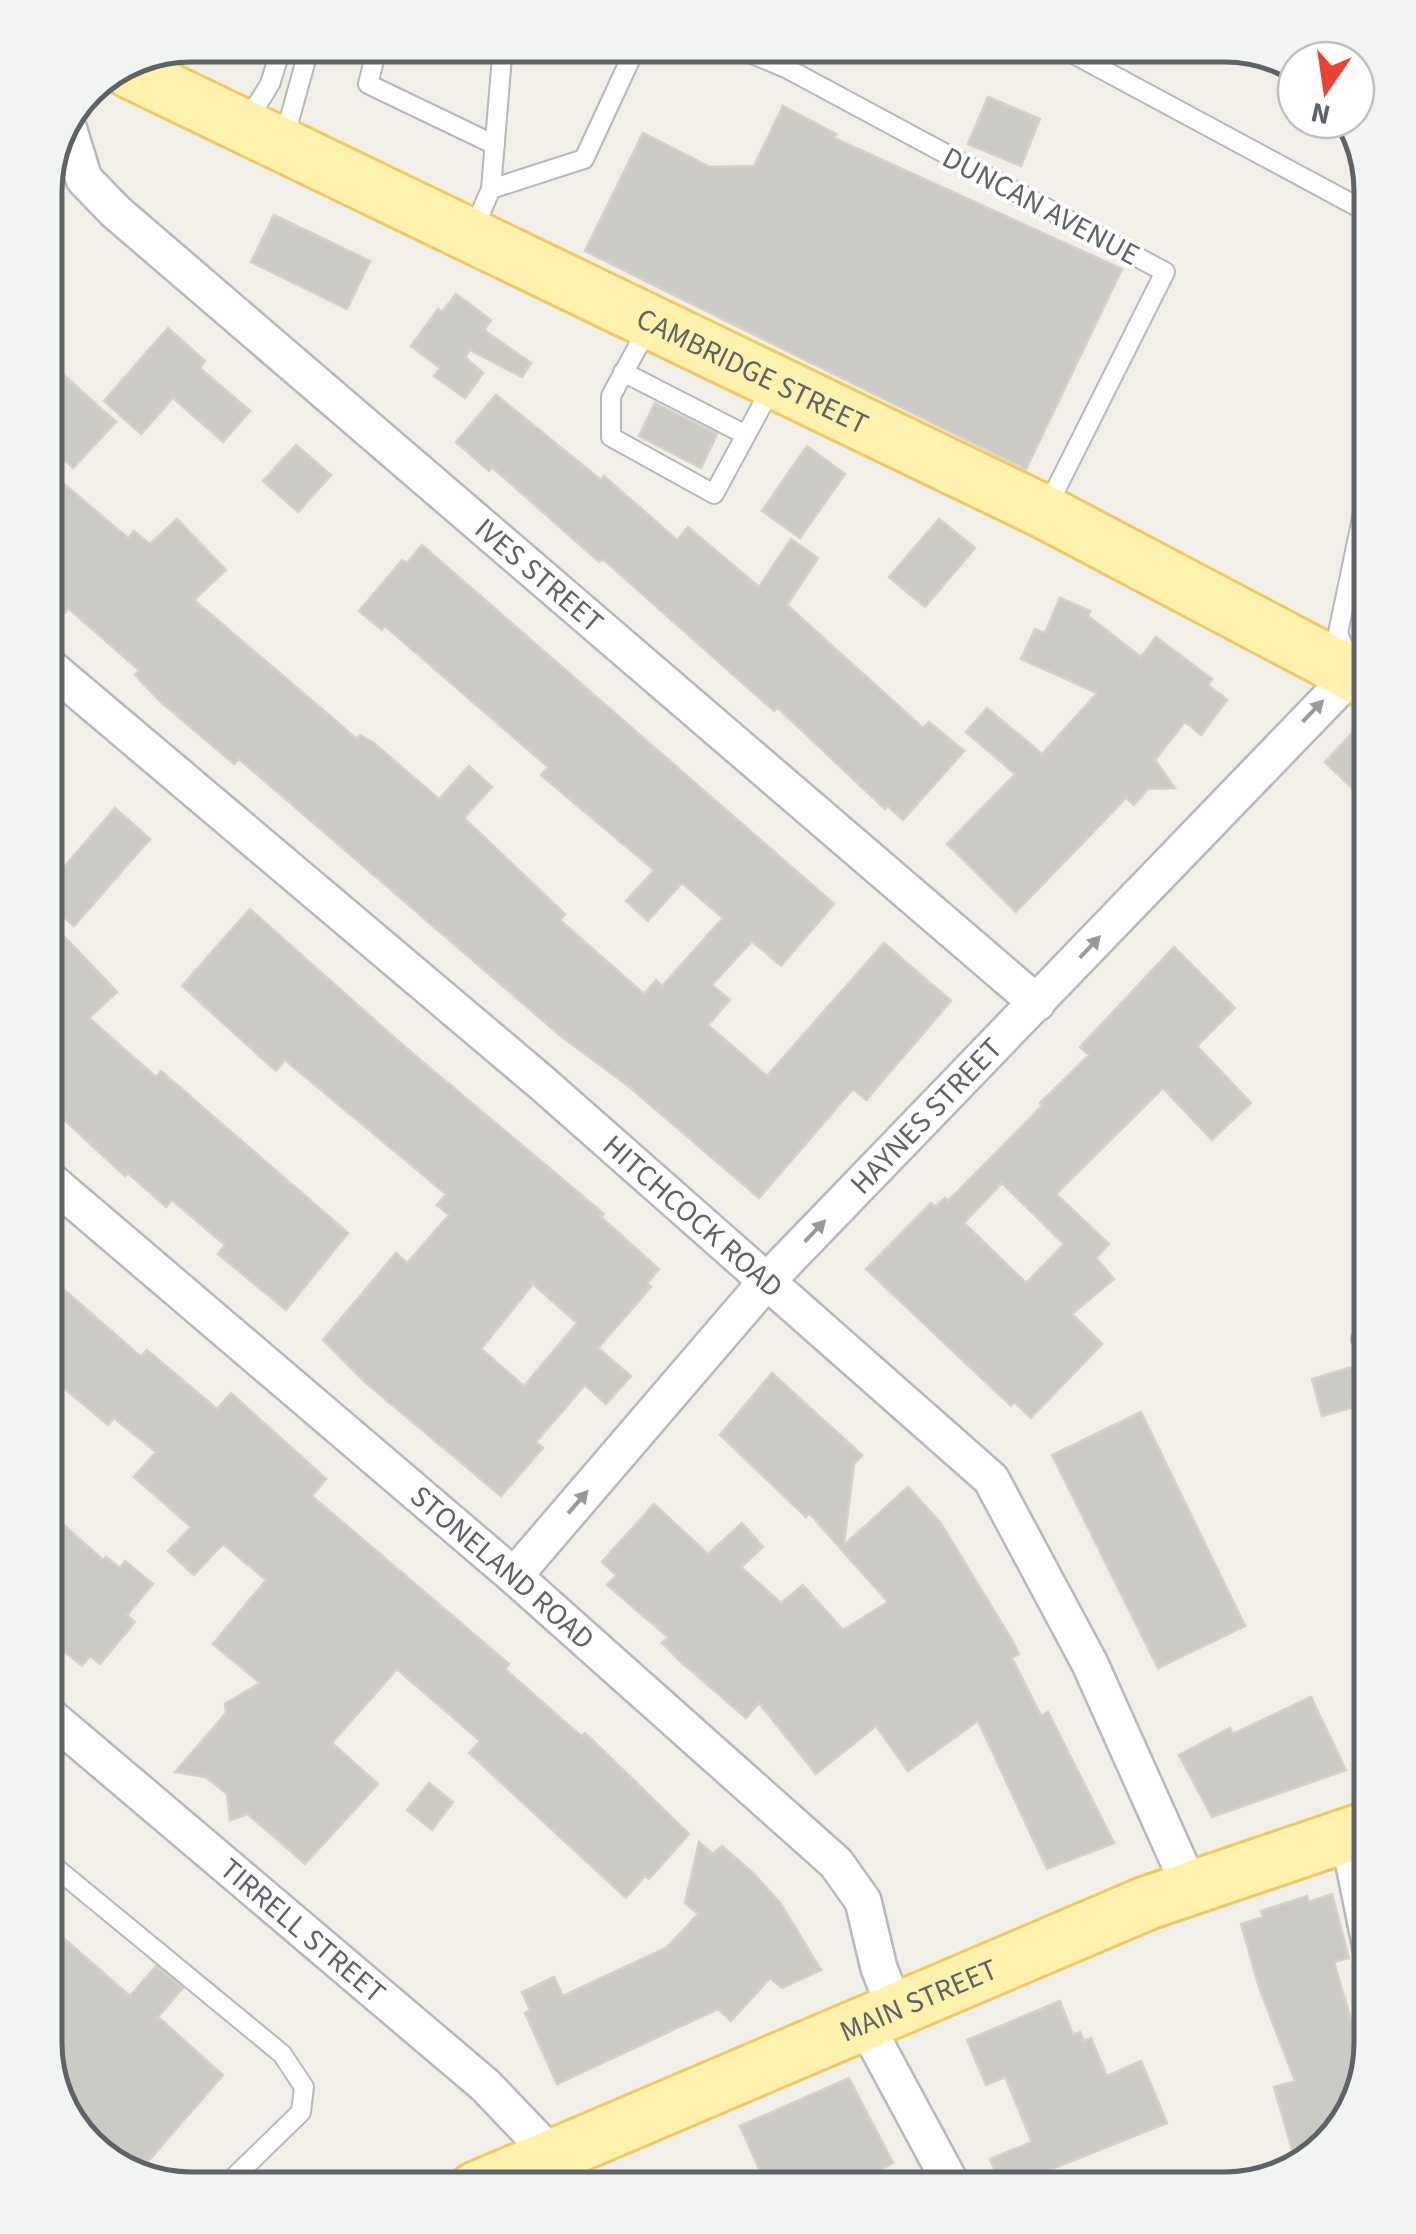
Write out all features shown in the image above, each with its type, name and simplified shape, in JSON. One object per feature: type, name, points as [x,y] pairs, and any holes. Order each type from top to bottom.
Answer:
[{"type":"main road","name":"CAMBRIDGE STREET","points":[[137,75],[263,135],[481,212],[650,324],[1354,666]]},
{"type":"main road","name":"MAIN STREET","points":[[561,2171],[879,2015],[1191,1889],[1354,1833]]},
{"type":"street","name":"IVES STREET","points":[[73,143],[84,179],[116,212],[1037,1003]]},
{"type":"street","name":"HITCHCOCK ROAD","points":[[63,678],[542,1083],[766,1282],[943,1432],[992,1480],[1090,1664],[1191,1889]]},
{"type":"street","name":"HAYNES STREET","points":[[514,1576],[766,1282],[1354,682]]},
{"type":"street","name":"STONELAND ROAD","points":[[62,1191],[514,1576],[836,1863],[863,1901],[878,1968],[879,2015],[947,2172]]},
{"type":"street","name":"TIRRELL STREET","points":[[62,1727],[485,2085],[559,2171]]},
{"type":"lane","points":[[263,135],[277,62]]},
{"type":"lane","points":[[263,135],[301,62]]},
{"type":"lane","points":[[374,62],[368,84],[494,145]]},
{"type":"lane","points":[[481,212],[494,145],[501,62]]},
{"type":"lane","points":[[481,212],[584,160],[628,62]]},
{"type":"lane","name":"DUNCAN AVENUE","points":[[773,63],[1165,272],[1044,512]]},
{"type":"lane","points":[[1090,63],[1354,205]]},
{"type":"lane","points":[[650,324],[611,396],[610,437],[714,494],[774,384]]},
{"type":"lane","points":[[624,372],[746,435]]},
{"type":"lane","points":[[1354,557],[1338,634],[1354,656]]},
{"type":"lane","points":[[62,1872],[282,2054],[304,2087],[301,2112],[240,2171]]},
{"type":"building","points":[[988,97],[1040,119],[1021,166],[968,144]]},
{"type":"building","points":[[783,106],[836,134],[834,138],[1122,269],[1026,469],[585,251],[643,133],[710,167],[754,166]]},
{"type":"building","points":[[274,215],[370,261],[347,309],[251,262]]},
{"type":"building","points":[[456,294],[491,320],[484,330],[531,363],[522,377],[470,350],[465,357],[483,373],[465,398],[434,376],[440,368],[411,346],[438,309],[442,312]]},
{"type":"building","points":[[168,328],[205,361],[200,368],[250,411],[223,442],[173,398],[141,434],[104,401]]},
{"type":"building","points":[[63,374],[116,422],[73,468],[63,459]]},
{"type":"building","points":[[496,395],[601,480],[604,476],[677,540],[688,527],[759,587],[791,539],[818,558],[787,605],[923,728],[929,722],[964,751],[903,820],[888,806],[885,809],[778,708],[774,711],[603,559],[599,562],[492,467],[489,471],[456,442]]},
{"type":"building","points":[[655,403],[717,434],[701,468],[639,436]]},
{"type":"building","points":[[296,445],[331,475],[298,512],[263,481]]},
{"type":"building","points":[[807,446],[845,474],[800,538],[762,511]]},
{"type":"building","points":[[63,483],[128,538],[134,531],[150,544],[177,519],[226,570],[194,600],[357,739],[360,735],[375,744],[439,799],[469,766],[492,787],[464,818],[565,914],[560,920],[644,994],[656,980],[662,986],[723,918],[682,883],[648,921],[626,901],[654,870],[541,775],[548,767],[385,626],[382,630],[359,611],[402,560],[407,563],[422,545],[834,904],[781,966],[752,941],[712,985],[730,1000],[708,1025],[767,1076],[884,943],[951,1001],[866,1100],[853,1089],[759,1198],[627,1085],[562,1037],[239,759],[234,764],[161,702],[135,675],[139,670],[68,608],[64,614]]},
{"type":"building","points":[[939,519],[975,548],[925,607],[889,577]]},
{"type":"building","points":[[1060,598],[1090,611],[1088,616],[1141,657],[1156,637],[1212,679],[1208,685],[1227,700],[1201,735],[1185,722],[1155,760],[1175,788],[1148,789],[1134,805],[1126,798],[1016,912],[947,844],[1015,774],[966,732],[987,708],[1042,754],[1097,693],[1021,659],[1035,629],[1045,633]]},
{"type":"building","points":[[1354,731],[1354,790],[1325,762]]},
{"type":"building","points":[[115,808],[150,839],[74,926],[63,916],[64,867]]},
{"type":"building","points":[[250,909],[405,1047],[604,1214],[601,1217],[659,1269],[647,1283],[651,1287],[598,1348],[631,1376],[606,1404],[585,1385],[536,1442],[543,1448],[501,1496],[366,1383],[323,1340],[396,1253],[407,1263],[449,1215],[437,1205],[446,1194],[285,1060],[276,1071],[182,986]],"holes":[[[533,1284],[577,1323],[524,1386],[481,1349]]]},
{"type":"building","points":[[63,935],[117,992],[89,1018],[156,1077],[161,1071],[348,1233],[286,1310],[218,1254],[225,1245],[172,1200],[166,1207],[128,1173],[125,1176],[62,1118]]},
{"type":"building","points":[[1174,947],[1235,1008],[1197,1046],[1251,1103],[1212,1140],[1163,1088],[1056,1194],[1109,1244],[1096,1258],[1114,1279],[1072,1314],[1102,1344],[1031,1418],[1014,1402],[1011,1406],[866,1269],[931,1203],[935,1207],[945,1198],[948,1201],[1042,1106],[1040,1103],[1089,1055],[1080,1047]],"holes":[[[1002,1183],[1064,1244],[1026,1283],[964,1223]]]},
{"type":"building","points":[[62,1288],[141,1357],[147,1350],[217,1409],[231,1393],[326,1479],[312,1496],[509,1664],[505,1669],[582,1737],[585,1733],[689,1834],[649,1879],[645,1876],[626,1898],[469,1753],[480,1741],[397,1669],[332,1743],[378,1784],[305,1864],[248,1814],[230,1820],[227,1794],[206,1777],[175,1772],[226,1713],[225,1704],[260,1683],[213,1644],[266,1580],[223,1544],[194,1575],[168,1551],[191,1527],[134,1477],[156,1452],[114,1418],[108,1425],[64,1388]]},
{"type":"building","points":[[1354,1366],[1354,1407],[1322,1416],[1312,1379]]},
{"type":"building","points":[[772,1373],[862,1455],[854,1464],[844,1545],[908,1487],[940,1522],[1012,1640],[1019,1654],[1012,1658],[1041,1716],[1048,1712],[1114,1843],[1047,1869],[978,1721],[908,1771],[876,1726],[816,1774],[759,1703],[746,1718],[662,1643],[668,1637],[607,1585],[616,1575],[602,1562],[654,1504],[708,1554],[742,1523],[763,1547],[741,1567],[781,1603],[803,1585],[843,1630],[888,1602],[809,1513],[806,1517],[720,1435]]},
{"type":"building","points":[[1141,1412],[1245,1626],[1158,1668],[1052,1455]]},
{"type":"building","points":[[62,1523],[103,1560],[106,1557],[120,1568],[125,1561],[153,1584],[127,1615],[135,1622],[100,1664],[90,1656],[82,1666],[62,1649]]},
{"type":"building","points":[[1311,1697],[1346,1770],[1212,1817],[1179,1755],[1230,1728],[1233,1734]]},
{"type":"building","points":[[429,1783],[453,1802],[432,1830],[407,1810]]},
{"type":"building","points":[[699,1842],[713,1854],[722,1846],[754,1874],[781,1904],[821,1970],[782,1988],[770,1978],[731,2021],[718,2009],[557,2084],[525,2013],[530,2010],[522,1992],[554,1977],[563,1996],[666,1948],[698,1914],[685,1903]]},
{"type":"building","points":[[1332,1894],[1349,1958],[1334,1962],[1354,2042],[1349,2076],[1336,2107],[1321,2128],[1293,2152],[1274,2087],[1295,2081],[1259,1987],[1241,1924],[1263,1917],[1261,1911],[1307,1896],[1309,1902]]},
{"type":"building","points":[[62,1937],[130,1996],[156,1966],[183,1988],[158,2017],[223,2075],[146,2163],[106,2139],[84,2114],[65,2068]]},
{"type":"building","points":[[1060,2001],[1073,2035],[1080,2032],[1084,2041],[1091,2038],[1107,2076],[1141,2061],[1167,2123],[1045,2172],[995,2172],[990,2159],[1032,2142],[1005,2077],[986,2085],[967,2040]]},
{"type":"building","points":[[849,2078],[893,2163],[878,2172],[760,2172],[740,2126]]}]
